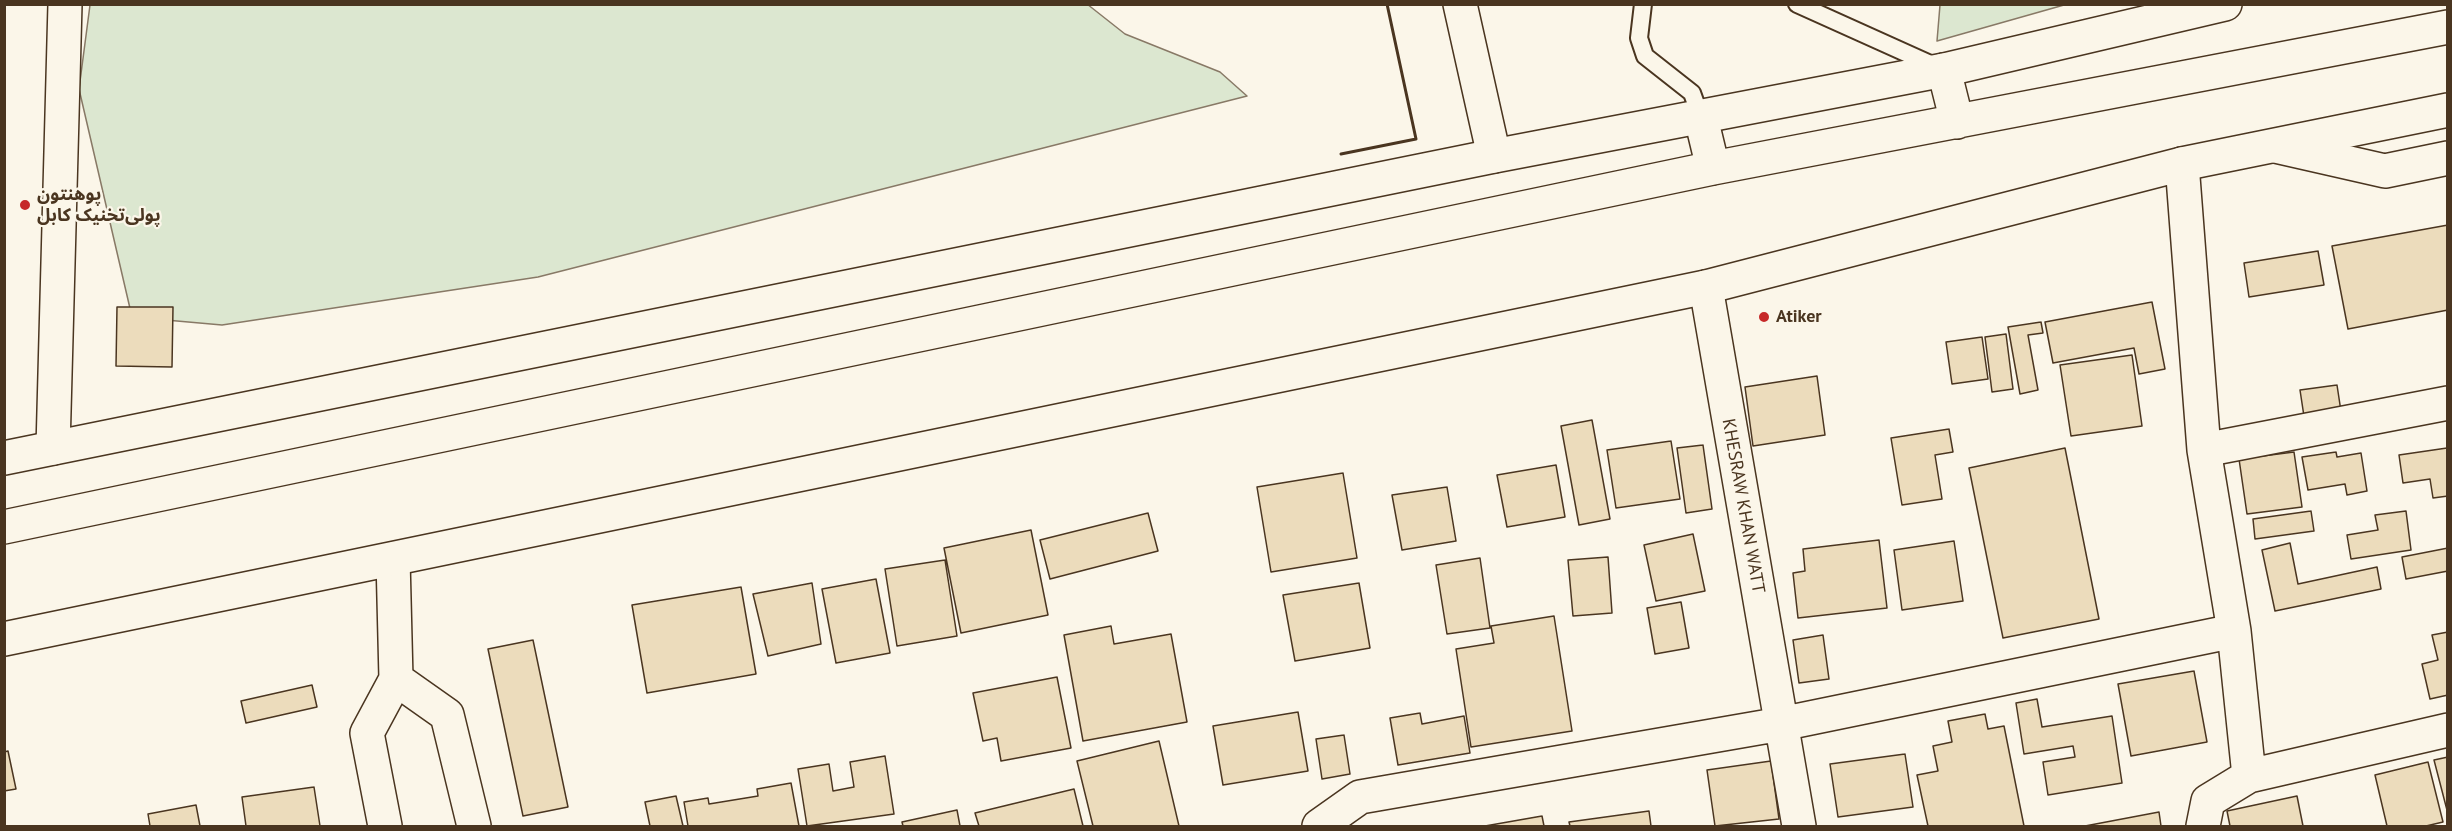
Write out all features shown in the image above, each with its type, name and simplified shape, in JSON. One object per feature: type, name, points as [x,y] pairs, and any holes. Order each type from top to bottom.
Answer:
[{"type":"street","points":[[53,448],[65,4]]},
{"type":"street","points":[[1460,4],[1494,156]]},
{"type":"street","points":[[4,458],[1494,156],[1944,70],[2225,4]]},
{"type":"street","points":[[4,527],[1713,168],[2448,27]]},
{"type":"street","points":[[1944,70],[1957,122]]},
{"type":"street","points":[[4,639],[1706,287],[2182,164],[2448,110]]},
{"type":"street","points":[[1701,118],[1713,168]]},
{"type":"street","points":[[2275,146],[2385,171],[2448,158]]},
{"type":"street","points":[[2182,164],[2204,450],[2235,631],[2249,776]]},
{"type":"street","name":"KHESRAW KHAN WATT","points":[[1706,287],[1781,724]]},
{"type":"street","points":[[2204,450],[2448,403]]},
{"type":"street","points":[[385,826],[367,733],[396,680],[393,559]]},
{"type":"street","points":[[1318,826],[1360,797],[1781,724],[2235,631]]},
{"type":"street","points":[[396,680],[447,715],[474,826]]},
{"type":"street","points":[[1781,724],[1799,826]]},
{"type":"street","points":[[2203,826],[2208,801],[2249,776],[2448,730]]},
{"type":"lane","points":[[1643,4],[1639,38],[1646,56],[1692,93],[1701,118]]},
{"type":"lane","points":[[1797,4],[1944,70]]},
{"type":"green space","points":[[1087,4],[1125,34],[1220,72],[1247,96],[538,277],[222,325],[132,317],[79,89],[90,5]]},
{"type":"green space","points":[[1940,4],[2064,5],[1937,41]]},
{"type":"building","points":[[2448,225],[2448,310],[2348,329],[2332,246]]},
{"type":"building","points":[[2318,251],[2324,285],[2249,297],[2244,263]]},
{"type":"building","points":[[2152,302],[2165,369],[2139,374],[2134,348],[2053,363],[2045,322]]},
{"type":"building","points":[[117,307],[173,307],[172,367],[116,366]]},
{"type":"building","points":[[2041,322],[2043,333],[2028,335],[2038,390],[2020,394],[2008,327]]},
{"type":"building","points":[[2006,334],[2013,389],[1992,392],[1985,337]]},
{"type":"building","points":[[1982,337],[1988,379],[1952,384],[1946,342]]},
{"type":"building","points":[[2132,355],[2142,426],[2071,436],[2060,365]]},
{"type":"building","points":[[1817,376],[1825,435],[1753,446],[1745,387]]},
{"type":"building","points":[[2337,385],[2342,418],[2305,423],[2300,390]]},
{"type":"building","points":[[1592,420],[1610,519],[1579,525],[1561,426]]},
{"type":"building","points":[[1949,429],[1953,452],[1935,455],[1942,499],[1902,505],[1891,438]]},
{"type":"building","points":[[1671,441],[1680,499],[1616,508],[1607,450]]},
{"type":"building","points":[[1703,445],[1712,509],[1686,513],[1677,448]]},
{"type":"building","points":[[2065,448],[2099,619],[2003,638],[1969,468]]},
{"type":"building","points":[[2447,448],[2448,496],[2433,498],[2430,479],[2403,483],[2399,455]]},
{"type":"building","points":[[2294,452],[2302,507],[2247,514],[2239,459]]},
{"type":"building","points":[[2336,452],[2337,457],[2361,453],[2367,491],[2347,495],[2345,484],[2308,490],[2302,457]]},
{"type":"building","points":[[1556,465],[1565,517],[1507,527],[1497,475]]},
{"type":"building","points":[[1343,473],[1357,558],[1271,572],[1257,487]]},
{"type":"building","points":[[1447,487],[1456,541],[1402,550],[1392,495]]},
{"type":"building","points":[[2311,511],[2314,531],[2255,539],[2253,519]]},
{"type":"building","points":[[2406,511],[2411,550],[2351,559],[2347,535],[2378,530],[2375,515]]},
{"type":"building","points":[[1148,513],[1158,551],[1050,579],[1040,540]]},
{"type":"building","points":[[1031,530],[1048,615],[961,633],[944,548]]},
{"type":"building","points":[[1693,534],[1705,591],[1656,601],[1644,545]]},
{"type":"building","points":[[1879,540],[1887,608],[1798,618],[1793,573],[1805,571],[1803,549]]},
{"type":"building","points":[[1954,541],[1963,601],[1902,610],[1894,550]]},
{"type":"building","points":[[2290,543],[2298,584],[2377,567],[2381,589],[2275,611],[2262,550]]},
{"type":"building","points":[[2448,548],[2448,571],[2406,579],[2402,557]]},
{"type":"building","points":[[1608,557],[1612,613],[1573,616],[1568,560]]},
{"type":"building","points":[[1480,558],[1490,628],[1447,634],[1436,565]]},
{"type":"building","points":[[945,560],[957,636],[897,646],[885,569]]},
{"type":"building","points":[[876,579],[890,653],[836,663],[822,589]]},
{"type":"building","points":[[812,583],[821,644],[768,656],[753,594]]},
{"type":"building","points":[[1359,583],[1370,648],[1295,661],[1283,595]]},
{"type":"building","points":[[741,587],[756,674],[647,693],[632,605]]},
{"type":"building","points":[[1681,602],[1689,648],[1655,654],[1647,608]]},
{"type":"building","points":[[1554,616],[1572,731],[1471,747],[1456,649],[1494,643],[1491,626]]},
{"type":"building","points":[[1111,626],[1114,644],[1171,634],[1187,722],[1083,741],[1064,635]]},
{"type":"building","points":[[2448,632],[2448,695],[2430,699],[2422,664],[2438,660],[2432,635]]},
{"type":"building","points":[[1823,635],[1829,679],[1799,683],[1793,640]]},
{"type":"building","points":[[533,640],[568,807],[523,816],[488,649]]},
{"type":"building","points":[[2194,671],[2207,742],[2131,756],[2118,684]]},
{"type":"building","points":[[1057,677],[1071,748],[1001,761],[997,738],[983,741],[973,693]]},
{"type":"building","points":[[312,685],[317,707],[246,723],[241,701]]},
{"type":"building","points":[[2037,699],[2042,727],[2112,716],[2122,783],[2048,795],[2043,762],[2075,757],[2073,746],[2024,754],[2016,703]]},
{"type":"building","points":[[1298,712],[1308,771],[1223,785],[1213,726]]},
{"type":"building","points":[[1420,713],[1422,724],[1464,716],[1470,753],[1398,765],[1390,718]]},
{"type":"building","points":[[1985,714],[1988,729],[2004,726],[2024,826],[1928,826],[1917,775],[1938,771],[1933,746],[1952,742],[1948,721]]},
{"type":"building","points":[[1344,735],[1350,774],[1322,779],[1316,739]]},
{"type":"building","points":[[1159,741],[1179,826],[1093,826],[1077,761]]},
{"type":"building","points":[[8,751],[16,789],[4,791],[4,752]]},
{"type":"building","points":[[1905,754],[1913,807],[1838,817],[1830,764]]},
{"type":"building","points":[[885,756],[894,814],[807,826],[798,769],[829,764],[833,791],[854,787],[850,762]]},
{"type":"building","points":[[2448,757],[2448,814],[2434,760]]},
{"type":"building","points":[[1771,761],[1779,819],[1715,826],[1707,770]]},
{"type":"building","points":[[2428,762],[2443,822],[2426,826],[2387,826],[2375,775]]},
{"type":"building","points":[[791,783],[799,826],[688,826],[684,802],[708,798],[709,804],[758,796],[757,789]]},
{"type":"building","points":[[314,787],[320,826],[246,826],[242,797]]},
{"type":"building","points":[[1074,789],[1083,826],[979,826],[975,813]]},
{"type":"building","points":[[676,796],[683,826],[650,826],[645,802]]},
{"type":"building","points":[[2297,796],[2303,826],[2230,826],[2227,811]]},
{"type":"building","points":[[196,805],[200,826],[150,826],[148,814]]},
{"type":"building","points":[[957,810],[960,826],[903,826],[902,822]]},
{"type":"building","points":[[1649,811],[1651,826],[1570,826],[1569,822]]},
{"type":"building","points":[[2159,812],[2161,826],[2085,826]]},
{"type":"building","points":[[1542,816],[1544,826],[1485,826]]},
{"type":"wall","points":[[1341,154],[1416,139],[1387,4]]},
{"type":"place","name":"پوهنتون پولی‌تخنیک کابل","points":[[25,205]]},
{"type":"place","name":"Atiker","points":[[1764,317]]}]
